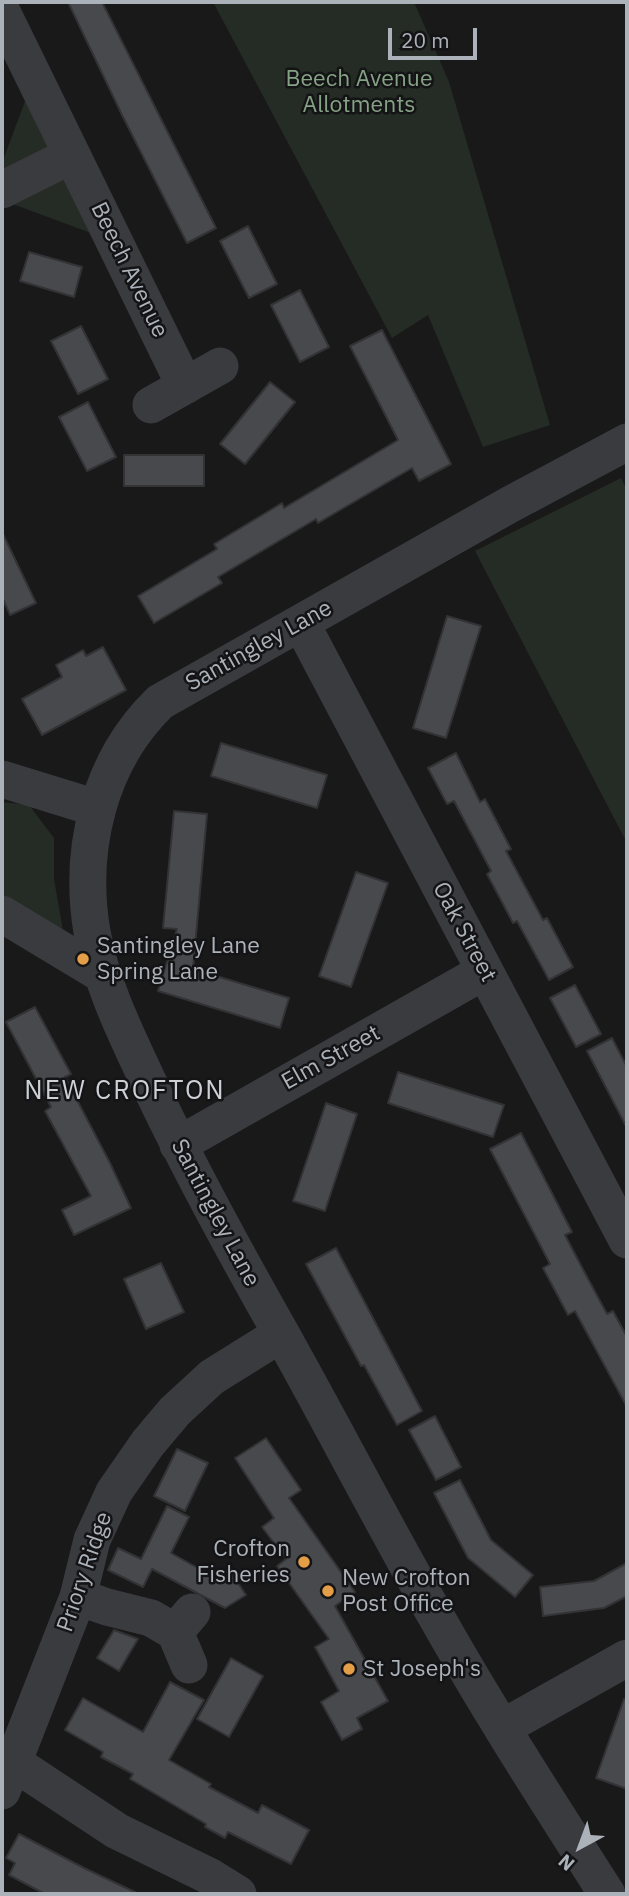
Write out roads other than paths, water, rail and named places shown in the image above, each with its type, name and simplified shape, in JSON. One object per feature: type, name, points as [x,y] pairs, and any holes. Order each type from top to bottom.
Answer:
[{"type":"street","name":"Beech Avenue","points":[[2,12],[185,386]]},
{"type":"street","points":[[2,190],[72,155]]},
{"type":"street","points":[[151,405],[220,366]]},
{"type":"street","name":"Santingley Lane","points":[[607,1894],[502,1728],[430,1607],[178,1145],[117,1015],[92,934],[87,896],[88,858],[96,807],[125,744],[145,716],[160,702],[509,505],[627,442]]},
{"type":"street","name":"Oak Street","points":[[302,623],[627,1240]]},
{"type":"street","points":[[2,779],[96,807]]},
{"type":"street","points":[[2,914],[103,975]]},
{"type":"street","name":"Elm Street","points":[[178,1145],[485,971]]},
{"type":"street","name":"Priory Ridge","points":[[6,1770],[78,1597],[92,1540],[114,1492],[148,1443],[176,1411],[212,1377],[281,1334]]},
{"type":"street","points":[[78,1597],[107,1608],[184,1622],[189,1665]]},
{"type":"street","points":[[502,1728],[627,1658]]},
{"type":"street","points":[[6,1770],[117,1831],[209,1876],[238,1894]]},
{"type":"place","name":"Santingley Lane Spring Lane","points":[[83,959]]},
{"type":"place","name":"Crofton Fisheries","points":[[304,1562]]},
{"type":"place","name":"New Crofton Post Office","points":[[328,1591]]},
{"type":"place","name":"St Joseph's","points":[[349,1669]]},
{"type":"district","name":"NEW CROFTON","points":[[125,1091]]},
{"type":"park label","name":"Beech Avenue Allotments","points":[[359,92]]}]
